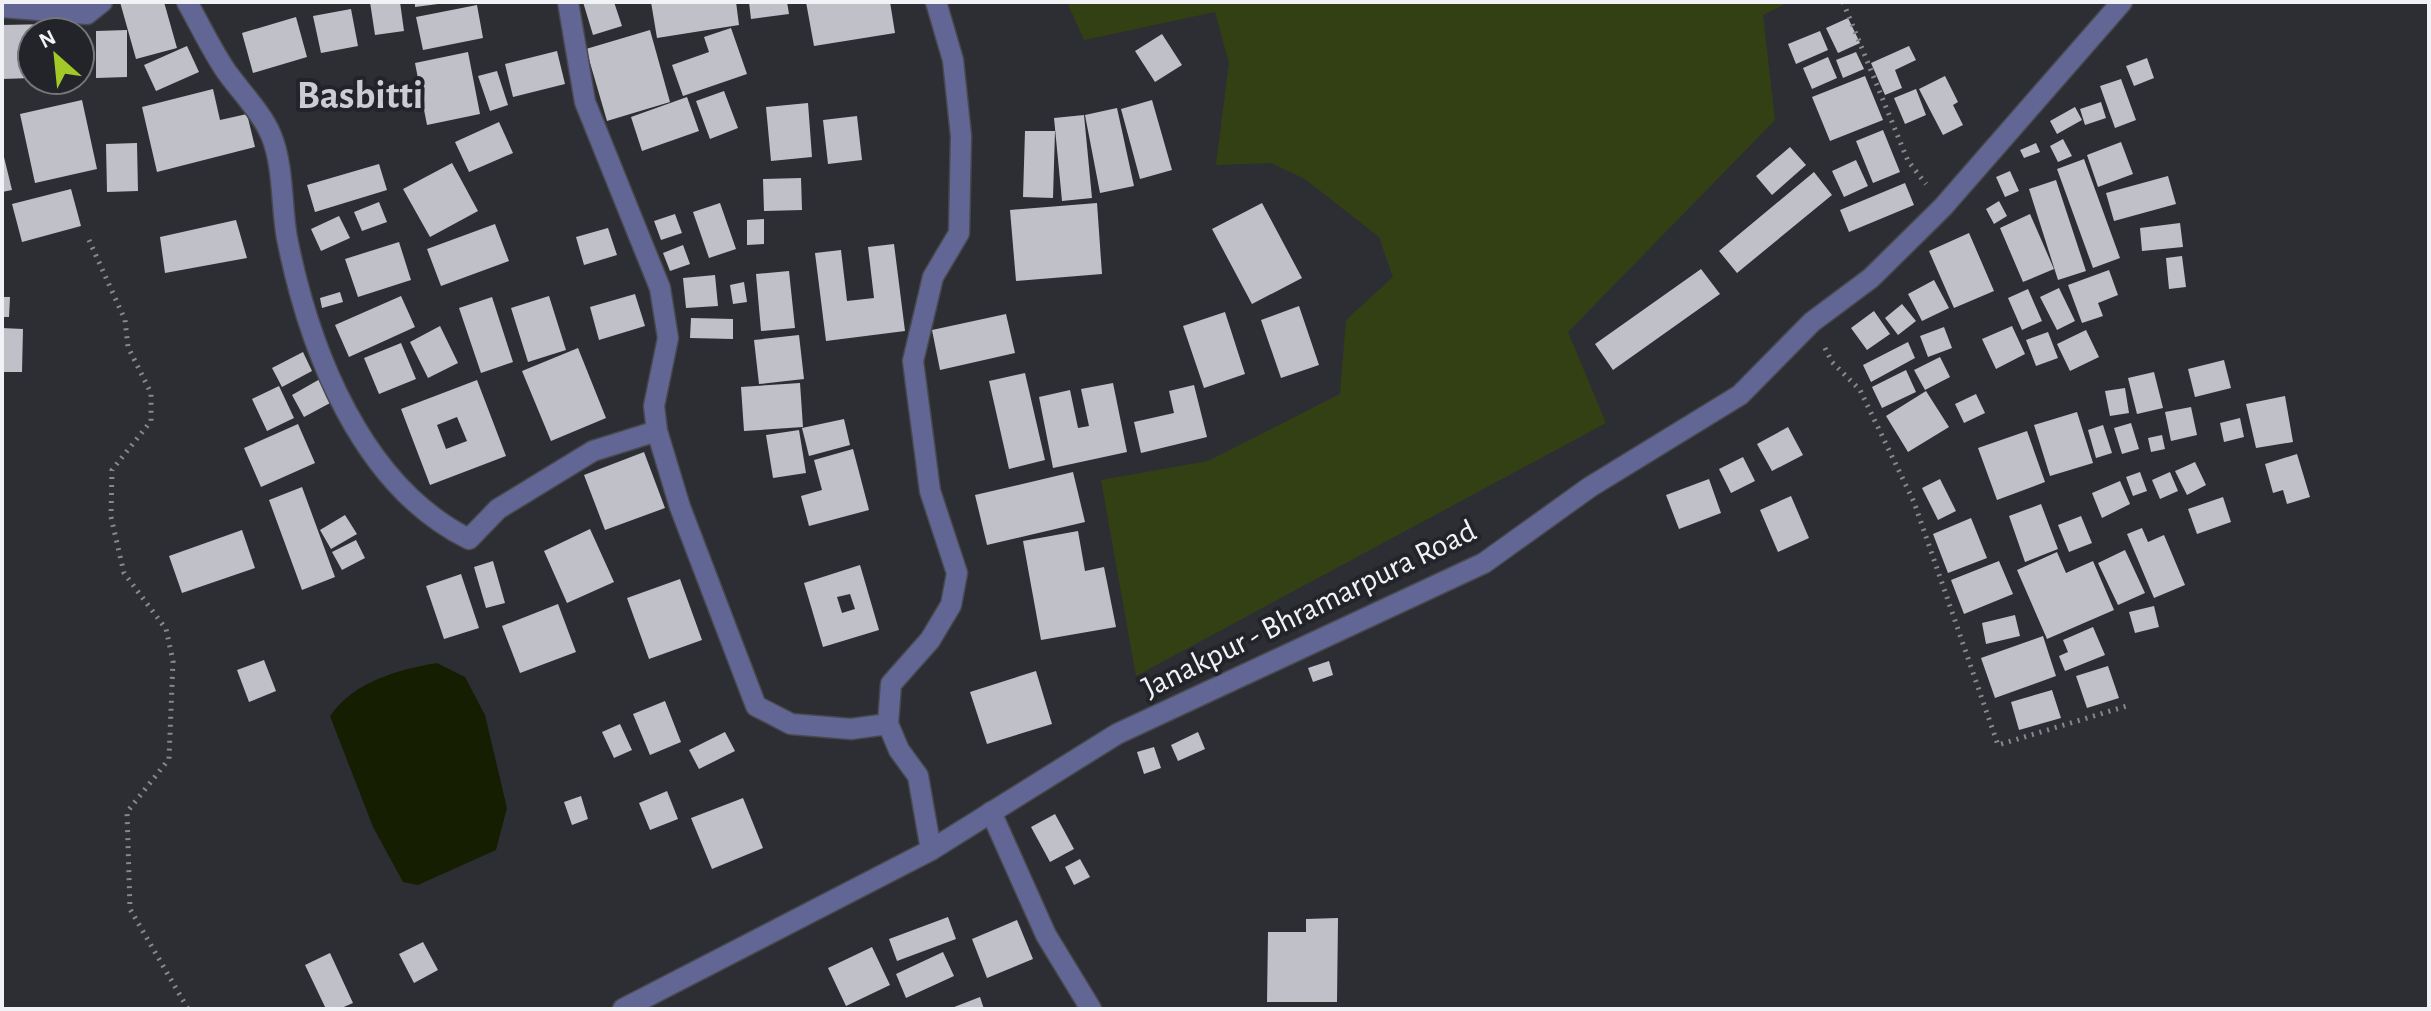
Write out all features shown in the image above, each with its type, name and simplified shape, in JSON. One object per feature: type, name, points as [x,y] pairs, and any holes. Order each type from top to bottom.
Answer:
[{"type":"street","points":[[2,7],[87,14],[102,2]]},
{"type":"street","points":[[187,2],[223,66],[271,135],[292,263],[323,365],[354,426],[393,477],[438,524],[469,539],[498,509],[593,451],[657,431]]},
{"type":"street","points":[[568,2],[585,102],[660,288],[668,338],[654,406],[657,431],[680,507],[756,706],[791,724],[851,729],[888,724]]},
{"type":"street","points":[[931,850],[918,776],[899,750],[888,724],[891,684],[930,640],[951,605],[957,573],[930,491],[913,361],[933,277],[959,233],[961,136],[953,60],[936,2]]},
{"type":"street","name":"Janakpur - Bhramarpura Road","points":[[623,1009],[931,850],[1117,734],[1484,563],[1590,487],[1740,395],[1812,322],[1871,278],[1943,207],[2122,2]]},
{"type":"street","points":[[991,812],[1046,935],[1091,1009]]},
{"type":"path","points":[[1843,2],[1908,161],[1943,207]]},
{"type":"path","points":[[89,240],[125,320],[128,347],[151,393],[151,421],[112,470],[111,517],[124,573],[166,629],[173,661],[169,759],[127,812],[130,909],[188,1009]]},
{"type":"path","points":[[1812,322],[1832,362],[1860,390],[1914,502],[1998,745],[2130,705]]},
{"type":"shaded area","points":[[1067,2],[1789,2],[1763,15],[1775,120],[1568,332],[1606,423],[1136,676],[1101,480],[1208,461],[1340,394],[1346,320],[1393,277],[1379,237],[1305,179],[1271,163],[1216,165],[1229,63],[1215,12],[1084,40]]},
{"type":"shaded area","points":[[437,663],[465,677],[485,715],[507,808],[496,850],[418,885],[403,882],[373,827],[330,716],[351,694],[378,679]]},
{"type":"building","points":[[120,2],[164,2],[177,48],[136,59]]},
{"type":"building","points":[[370,2],[400,2],[404,31],[375,35]]},
{"type":"building","points":[[415,2],[438,2],[438,4],[415,7]]},
{"type":"building","points":[[583,2],[614,2],[622,26],[593,35]]},
{"type":"building","points":[[651,2],[736,2],[739,25],[657,38]]},
{"type":"building","points":[[749,2],[787,2],[789,14],[751,19]]},
{"type":"building","points":[[806,2],[890,2],[895,33],[814,46]]},
{"type":"building","points":[[477,5],[483,38],[423,50],[416,17]]},
{"type":"building","points":[[351,9],[358,46],[321,53],[313,16]]},
{"type":"building","points":[[296,17],[307,57],[253,73],[242,33]]},
{"type":"building","points":[[1848,18],[1860,43],[1838,53],[1826,28]]},
{"type":"building","points":[[2,25],[16,25],[16,79],[2,79]]},
{"type":"building","points":[[731,28],[747,74],[683,96],[672,65],[709,52],[704,37]]},
{"type":"building","points":[[127,30],[127,77],[96,78],[96,31]]},
{"type":"building","points":[[650,30],[670,102],[607,121],[586,49]]},
{"type":"building","points":[[1820,31],[1828,50],[1796,64],[1788,44]]},
{"type":"building","points":[[1162,34],[1182,65],[1155,82],[1135,51]]},
{"type":"building","points":[[187,46],[199,72],[156,91],[144,65]]},
{"type":"building","points":[[1909,46],[1916,60],[1895,70],[1902,88],[1885,95],[1871,63]]},
{"type":"building","points":[[557,51],[565,84],[513,97],[505,64]]},
{"type":"building","points":[[468,52],[480,114],[427,125],[415,63]]},
{"type":"building","points":[[1856,52],[1864,69],[1843,78],[1836,60]]},
{"type":"building","points":[[1828,57],[1837,78],[1812,89],[1803,68]]},
{"type":"building","points":[[2147,58],[2154,78],[2134,86],[2126,66]]},
{"type":"building","points":[[497,71],[508,105],[490,111],[478,76]]},
{"type":"building","points":[[1865,76],[1883,120],[1830,141],[1812,97]]},
{"type":"building","points":[[1945,76],[1958,102],[1953,105],[1963,125],[1943,135],[1919,89]]},
{"type":"building","points":[[2121,79],[2136,120],[2115,128],[2100,86]]},
{"type":"building","points":[[213,89],[220,120],[247,114],[255,147],[157,172],[142,107]]},
{"type":"building","points":[[1916,89],[1926,115],[1905,124],[1894,98]]},
{"type":"building","points":[[724,91],[738,128],[710,139],[696,101]]},
{"type":"building","points":[[687,97],[699,131],[642,151],[631,117]]},
{"type":"building","points":[[82,100],[97,169],[35,183],[20,114]]},
{"type":"building","points":[[1152,100],[1172,170],[1140,179],[1121,109]]},
{"type":"building","points":[[2101,102],[2106,118],[2085,125],[2080,109]]},
{"type":"building","points":[[808,103],[812,157],[771,161],[766,107]]},
{"type":"building","points":[[2075,107],[2082,120],[2057,134],[2050,121]]},
{"type":"building","points":[[1117,108],[1134,186],[1100,193],[1085,115]]},
{"type":"building","points":[[1084,115],[1092,198],[1062,201],[1054,118]]},
{"type":"building","points":[[857,116],[862,160],[828,164],[823,120]]},
{"type":"building","points":[[499,122],[513,153],[469,172],[455,142]]},
{"type":"building","points":[[1883,130],[1900,172],[1873,183],[1856,141]]},
{"type":"building","points":[[1025,131],[1055,131],[1053,198],[1023,197]]},
{"type":"building","points":[[2063,139],[2072,156],[2058,162],[2050,146]]},
{"type":"building","points":[[2121,142],[2133,174],[2098,187],[2087,155]]},
{"type":"building","points":[[137,143],[138,191],[107,192],[106,144]]},
{"type":"building","points":[[2036,143],[2040,152],[2024,158],[2020,150]]},
{"type":"building","points":[[1790,147],[1806,165],[1772,195],[1756,176]]},
{"type":"building","points":[[2,149],[12,190],[2,192]]},
{"type":"building","points":[[2084,159],[2120,258],[2093,268],[2057,169]]},
{"type":"building","points":[[1856,160],[1868,186],[1844,197],[1832,171]]},
{"type":"building","points":[[452,163],[478,211],[430,237],[403,189]]},
{"type":"building","points":[[379,164],[387,190],[315,212],[307,185]]},
{"type":"building","points":[[2010,171],[2019,191],[2005,197],[1996,177]]},
{"type":"building","points":[[1814,172],[1832,195],[1737,273],[1719,251]]},
{"type":"building","points":[[2168,176],[2176,204],[2114,221],[2106,193]]},
{"type":"building","points":[[801,178],[802,210],[764,211],[763,179]]},
{"type":"building","points":[[2056,180],[2086,271],[2058,280],[2029,189]]},
{"type":"building","points":[[1905,183],[1914,205],[1849,232],[1840,210]]},
{"type":"building","points":[[71,189],[81,226],[22,242],[12,204]]},
{"type":"building","points":[[1999,201],[2007,216],[1994,224],[1986,209]]},
{"type":"building","points":[[379,202],[387,222],[362,231],[354,212]]},
{"type":"building","points":[[720,203],[736,249],[709,258],[693,212]]},
{"type":"building","points":[[1097,203],[1102,274],[1016,281],[1010,210]]},
{"type":"building","points":[[1262,203],[1302,278],[1252,304],[1212,229]]},
{"type":"building","points":[[675,214],[682,233],[661,240],[654,221]]},
{"type":"building","points":[[2030,214],[2054,269],[2023,282],[2000,228]]},
{"type":"building","points":[[339,216],[350,238],[321,251],[311,229]]},
{"type":"building","points":[[764,219],[764,244],[747,245],[747,220]]},
{"type":"building","points":[[236,220],[247,258],[165,273],[160,237]]},
{"type":"building","points":[[2180,223],[2183,247],[2142,251],[2140,228]]},
{"type":"building","points":[[495,224],[509,261],[441,286],[427,249]]},
{"type":"building","points":[[608,228],[617,255],[584,265],[576,237]]},
{"type":"building","points":[[1969,233],[1994,291],[1954,308],[1929,251]]},
{"type":"building","points":[[399,242],[411,280],[358,297],[345,259]]},
{"type":"building","points":[[894,244],[905,331],[826,341],[815,253],[841,250],[847,301],[874,298],[868,247]]},
{"type":"building","points":[[683,245],[690,264],[670,271],[663,253]]},
{"type":"building","points":[[2182,256],[2186,287],[2169,289],[2166,258]]},
{"type":"building","points":[[1701,269],[1720,294],[1613,370],[1595,344]]},
{"type":"building","points":[[2109,270],[2118,295],[2098,303],[2103,316],[2082,323],[2068,285]]},
{"type":"building","points":[[789,271],[795,328],[761,331],[756,274]]},
{"type":"building","points":[[715,275],[718,306],[686,308],[683,278]]},
{"type":"building","points":[[1934,280],[1949,308],[1922,321],[1908,294]]},
{"type":"building","points":[[744,282],[747,302],[733,304],[730,285]]},
{"type":"building","points":[[2059,288],[2075,321],[2057,330],[2040,297]]},
{"type":"building","points":[[2028,289],[2042,321],[2022,330],[2008,298]]},
{"type":"building","points":[[340,292],[343,302],[322,308],[320,298]]},
{"type":"building","points":[[635,294],[645,326],[599,340],[590,307]]},
{"type":"building","points":[[401,296],[415,327],[349,357],[335,325]]},
{"type":"building","points":[[549,296],[566,350],[528,362],[511,308]]},
{"type":"building","points":[[2,297],[10,297],[9,317],[2,317]]},
{"type":"building","points":[[492,297],[513,362],[481,373],[459,308]]},
{"type":"building","points":[[1902,304],[1916,321],[1898,335],[1885,318]]},
{"type":"building","points":[[1299,306],[1319,365],[1281,378],[1261,320]]},
{"type":"building","points":[[1874,311],[1890,334],[1867,350],[1851,328]]},
{"type":"building","points":[[1225,312],[1245,374],[1204,388],[1183,326]]},
{"type":"building","points":[[1006,314],[1015,353],[940,370],[932,330]]},
{"type":"building","points":[[691,318],[733,319],[733,339],[690,338]]},
{"type":"building","points":[[440,326],[458,363],[428,378],[410,342]]},
{"type":"building","points":[[2012,326],[2025,354],[1996,369],[1982,339]]},
{"type":"building","points":[[1944,327],[1952,348],[1928,357],[1920,336]]},
{"type":"building","points":[[2,328],[23,329],[22,372],[2,372]]},
{"type":"building","points":[[2086,330],[2099,357],[2070,371],[2057,344]]},
{"type":"building","points":[[2048,332],[2058,358],[2036,366],[2026,340]]},
{"type":"building","points":[[799,335],[804,379],[759,384],[754,340]]},
{"type":"building","points":[[1908,342],[1915,358],[1871,382],[1863,365]]},
{"type":"building","points":[[401,343],[416,379],[379,394],[364,358]]},
{"type":"building","points":[[578,348],[606,418],[551,441],[522,371]]},
{"type":"building","points":[[303,352],[312,371],[282,387],[272,368]]},
{"type":"building","points":[[1940,357],[1950,377],[1925,390],[1914,370]]},
{"type":"building","points":[[2224,360],[2231,388],[2195,397],[2188,369]]},
{"type":"building","points":[[1906,370],[1916,392],[1882,408],[1872,387]]},
{"type":"building","points":[[2154,372],[2163,408],[2137,414],[2128,378]]},
{"type":"building","points":[[1025,373],[1045,460],[1009,469],[989,381]]},
{"type":"building","points":[[320,379],[332,402],[304,417],[292,395]]},
{"type":"building","points":[[477,380],[506,456],[430,485],[401,409]],"holes":[[[457,417],[467,441],[446,449],[437,425]]]},
{"type":"building","points":[[800,383],[803,427],[744,431],[741,387]]},
{"type":"building","points":[[1113,383],[1127,452],[1053,468],[1039,397],[1070,390],[1078,428],[1089,426],[1081,389]]},
{"type":"building","points":[[1194,385],[1207,437],[1141,453],[1134,422],[1174,413],[1169,391]]},
{"type":"building","points":[[279,386],[294,418],[267,431],[252,399]]},
{"type":"building","points":[[2125,388],[2129,413],[2110,416],[2105,391]]},
{"type":"building","points":[[1926,391],[1949,427],[1908,452],[1886,416]]},
{"type":"building","points":[[1976,394],[1985,413],[1964,423],[1955,404]]},
{"type":"building","points":[[2285,396],[2293,442],[2256,448],[2246,404]]},
{"type":"building","points":[[2191,407],[2197,435],[2171,441],[2165,412]]},
{"type":"building","points":[[2077,412],[2093,463],[2050,476],[2034,425]]},
{"type":"building","points":[[2240,418],[2244,437],[2224,442],[2220,423]]},
{"type":"building","points":[[844,419],[850,445],[809,456],[802,428]]},
{"type":"building","points":[[2131,423],[2139,449],[2122,454],[2114,428]]},
{"type":"building","points":[[298,424],[315,463],[261,487],[244,448]]},
{"type":"building","points":[[2103,425],[2112,453],[2096,458],[2088,430]]},
{"type":"building","points":[[1788,427],[1803,455],[1772,471],[1757,444]]},
{"type":"building","points":[[799,430],[806,473],[773,478],[766,435]]},
{"type":"building","points":[[2027,431],[2045,482],[1997,500],[1978,448]]},
{"type":"building","points":[[2162,435],[2165,449],[2151,452],[2148,438]]},
{"type":"building","points":[[853,449],[869,510],[809,526],[801,496],[822,490],[814,460]]},
{"type":"building","points":[[644,452],[665,508],[605,530],[584,475]]},
{"type":"building","points":[[2297,454],[2310,497],[2287,504],[2283,490],[2273,493],[2265,464]]},
{"type":"building","points":[[1743,457],[1755,481],[1731,493],[1719,469]]},
{"type":"building","points":[[2195,462],[2206,485],[2187,495],[2175,471]]},
{"type":"building","points":[[1073,472],[1085,522],[987,545],[975,495]]},
{"type":"building","points":[[2140,472],[2147,491],[2133,496],[2126,477]]},
{"type":"building","points":[[2170,472],[2178,491],[2160,499],[2152,480]]},
{"type":"building","points":[[1709,479],[1721,513],[1679,529],[1666,495]]},
{"type":"building","points":[[1940,479],[1956,511],[1938,520],[1922,488]]},
{"type":"building","points":[[2120,481],[2130,504],[2102,518],[2092,493]]},
{"type":"building","points":[[302,487],[335,577],[302,590],[269,500]]},
{"type":"building","points":[[1791,496],[1809,538],[1778,552],[1760,510]]},
{"type":"building","points":[[2223,497],[2231,522],[2197,534],[2188,509]]},
{"type":"building","points":[[2041,504],[2058,549],[2025,562],[2009,516]]},
{"type":"building","points":[[345,515],[357,534],[331,549],[320,530]]},
{"type":"building","points":[[2081,516],[2092,543],[2069,552],[2058,525]]},
{"type":"building","points":[[1971,518],[1987,558],[1948,573],[1933,534]]},
{"type":"building","points":[[2142,528],[2148,542],[2164,535],[2185,585],[2154,598],[2127,534]]},
{"type":"building","points":[[590,529],[614,582],[567,603],[544,551]]},
{"type":"building","points":[[242,530],[255,568],[182,593],[169,556]]},
{"type":"building","points":[[1078,531],[1085,571],[1104,567],[1116,627],[1041,640],[1023,541]]},
{"type":"building","points":[[356,540],[365,558],[342,570],[332,552]]},
{"type":"building","points":[[2125,550],[2145,593],[2118,605],[2098,563]]},
{"type":"building","points":[[2057,552],[2066,573],[2093,561],[2114,610],[2047,639],[2017,570]]},
{"type":"building","points":[[493,561],[505,603],[486,608],[474,567]]},
{"type":"building","points":[[1999,561],[2013,594],[1964,614],[1951,580]]},
{"type":"building","points":[[860,565],[879,630],[823,647],[804,583]],"holes":[[[850,594],[855,609],[842,613],[837,597]]]},
{"type":"building","points":[[461,574],[479,628],[444,639],[426,586]]},
{"type":"building","points":[[680,579],[702,640],[649,659],[627,598]]},
{"type":"building","points":[[558,604],[576,652],[520,673],[502,626]]},
{"type":"building","points":[[2154,606],[2159,627],[2135,633],[2129,612]]},
{"type":"building","points":[[2015,615],[2020,636],[1986,644],[1982,623]]},
{"type":"building","points":[[2093,627],[2105,655],[2065,671],[2059,656],[2068,652],[2063,640]]},
{"type":"building","points":[[2043,636],[2056,676],[1995,698],[1981,658]]},
{"type":"building","points":[[264,660],[276,691],[249,702],[237,670]]},
{"type":"building","points":[[1329,661],[1333,675],[1313,682],[1308,668]]},
{"type":"building","points":[[2108,666],[2119,698],[2087,708],[2076,676]]},
{"type":"building","points":[[1036,671],[1052,724],[987,744],[970,692]]},
{"type":"building","points":[[2052,690],[2061,718],[2019,730],[2011,702]]},
{"type":"building","points":[[665,701],[681,742],[650,755],[633,714]]},
{"type":"building","points":[[620,724],[632,750],[614,758],[602,732]]},
{"type":"building","points":[[725,732],[735,751],[699,769],[689,750]]},
{"type":"building","points":[[1198,732],[1205,749],[1178,761],[1171,745]]},
{"type":"building","points":[[1154,747],[1161,768],[1144,774],[1137,752]]},
{"type":"building","points":[[667,791],[678,819],[650,830],[639,803]]},
{"type":"building","points":[[581,796],[588,819],[572,825],[564,802]]},
{"type":"building","points":[[743,798],[763,848],[712,869],[691,818]]},
{"type":"building","points":[[1055,814],[1074,849],[1050,862],[1031,827]]},
{"type":"building","points":[[1080,859],[1090,877],[1074,885],[1065,867]]},
{"type":"building","points":[[948,917],[956,939],[897,961],[889,939]]},
{"type":"building","points":[[1338,918],[1337,1002],[1267,1002],[1268,932],[1306,932],[1306,919]]},
{"type":"building","points":[[1017,920],[1033,959],[987,978],[972,939]]},
{"type":"building","points":[[423,942],[438,970],[414,983],[399,954]]},
{"type":"building","points":[[872,947],[890,985],[846,1006],[828,968]]},
{"type":"building","points":[[943,952],[954,976],[906,998],[896,974]]},
{"type":"building","points":[[330,953],[353,1003],[339,1009],[326,1009],[305,965]]},
{"type":"building","points":[[980,997],[984,1009],[949,1009]]},
{"type":"district","name":"Basbitti","points":[[360,96]]}]
